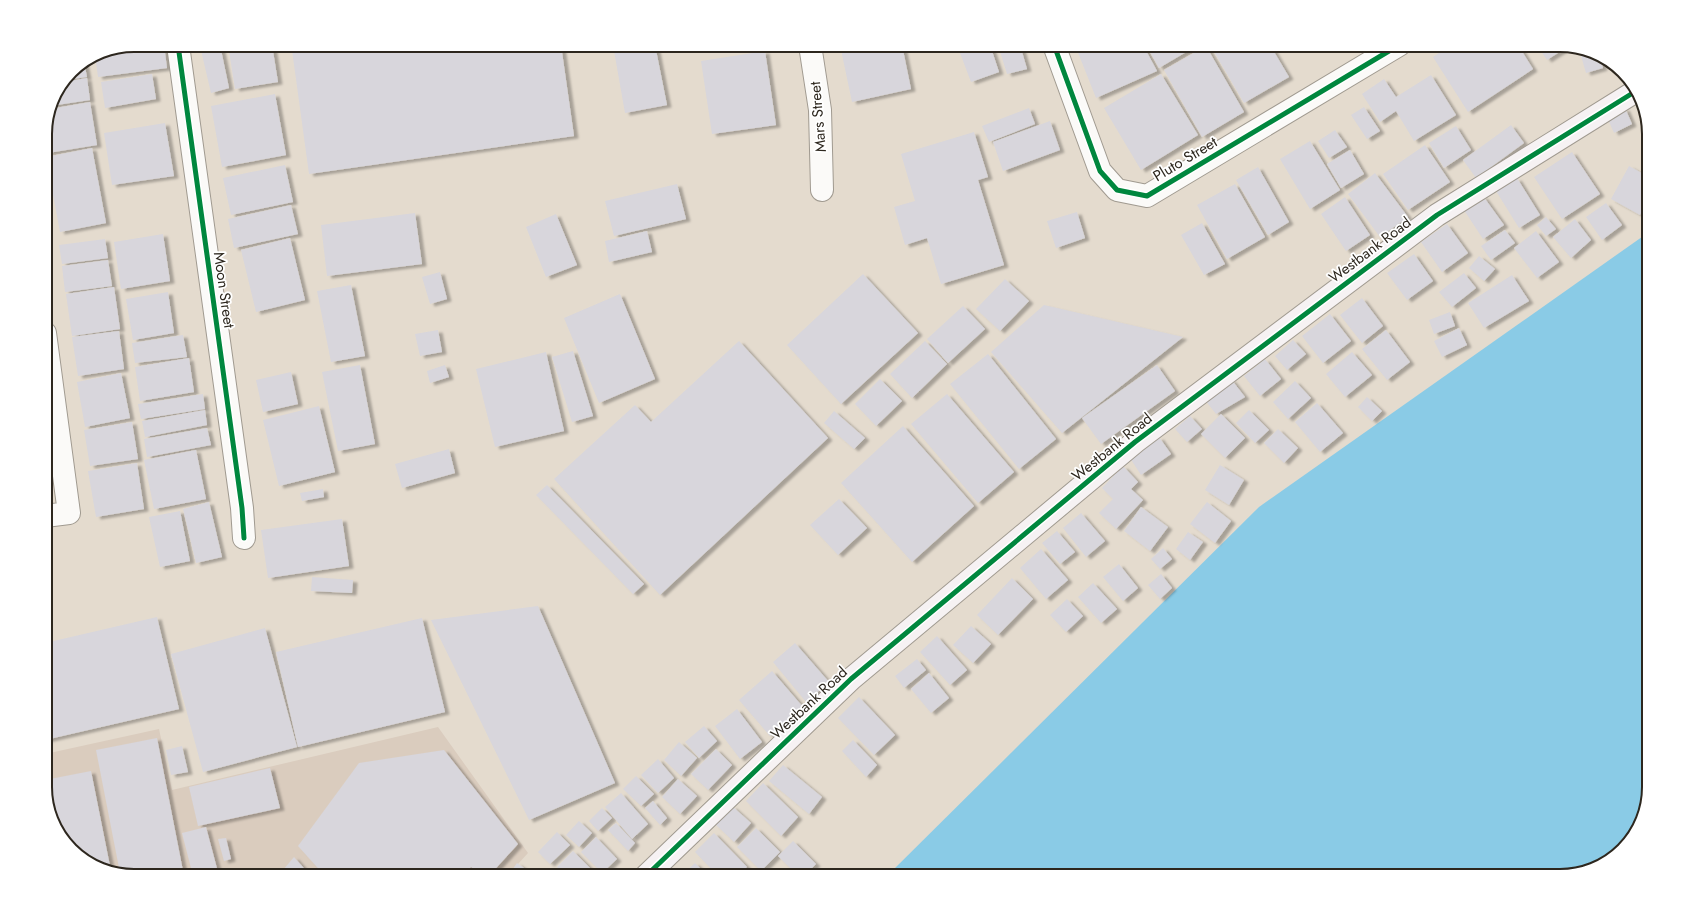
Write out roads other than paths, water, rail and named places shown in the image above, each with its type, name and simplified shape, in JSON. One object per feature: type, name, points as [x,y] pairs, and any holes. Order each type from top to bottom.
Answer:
[{"type":"street","name":"Moon Street","points":[[179,52],[242,508],[244,538]]},
{"type":"street","name":"Mars Street","points":[[811,52],[820,110],[822,190]]},
{"type":"street","name":"Pluto Street","points":[[1057,52],[1100,171],[1117,190],[1147,196],[1388,52]]},
{"type":"street","name":"Westbank Road","points":[[653,869],[851,679],[1135,442],[1437,215],[1631,94]]},
{"type":"street","points":[[52,392],[69,513],[52,515]]},
{"type":"water","points":[[1642,237],[1642,787],[1636,819],[1622,841],[1606,855],[1592,863],[1560,869],[894,869],[1259,507]]}]
